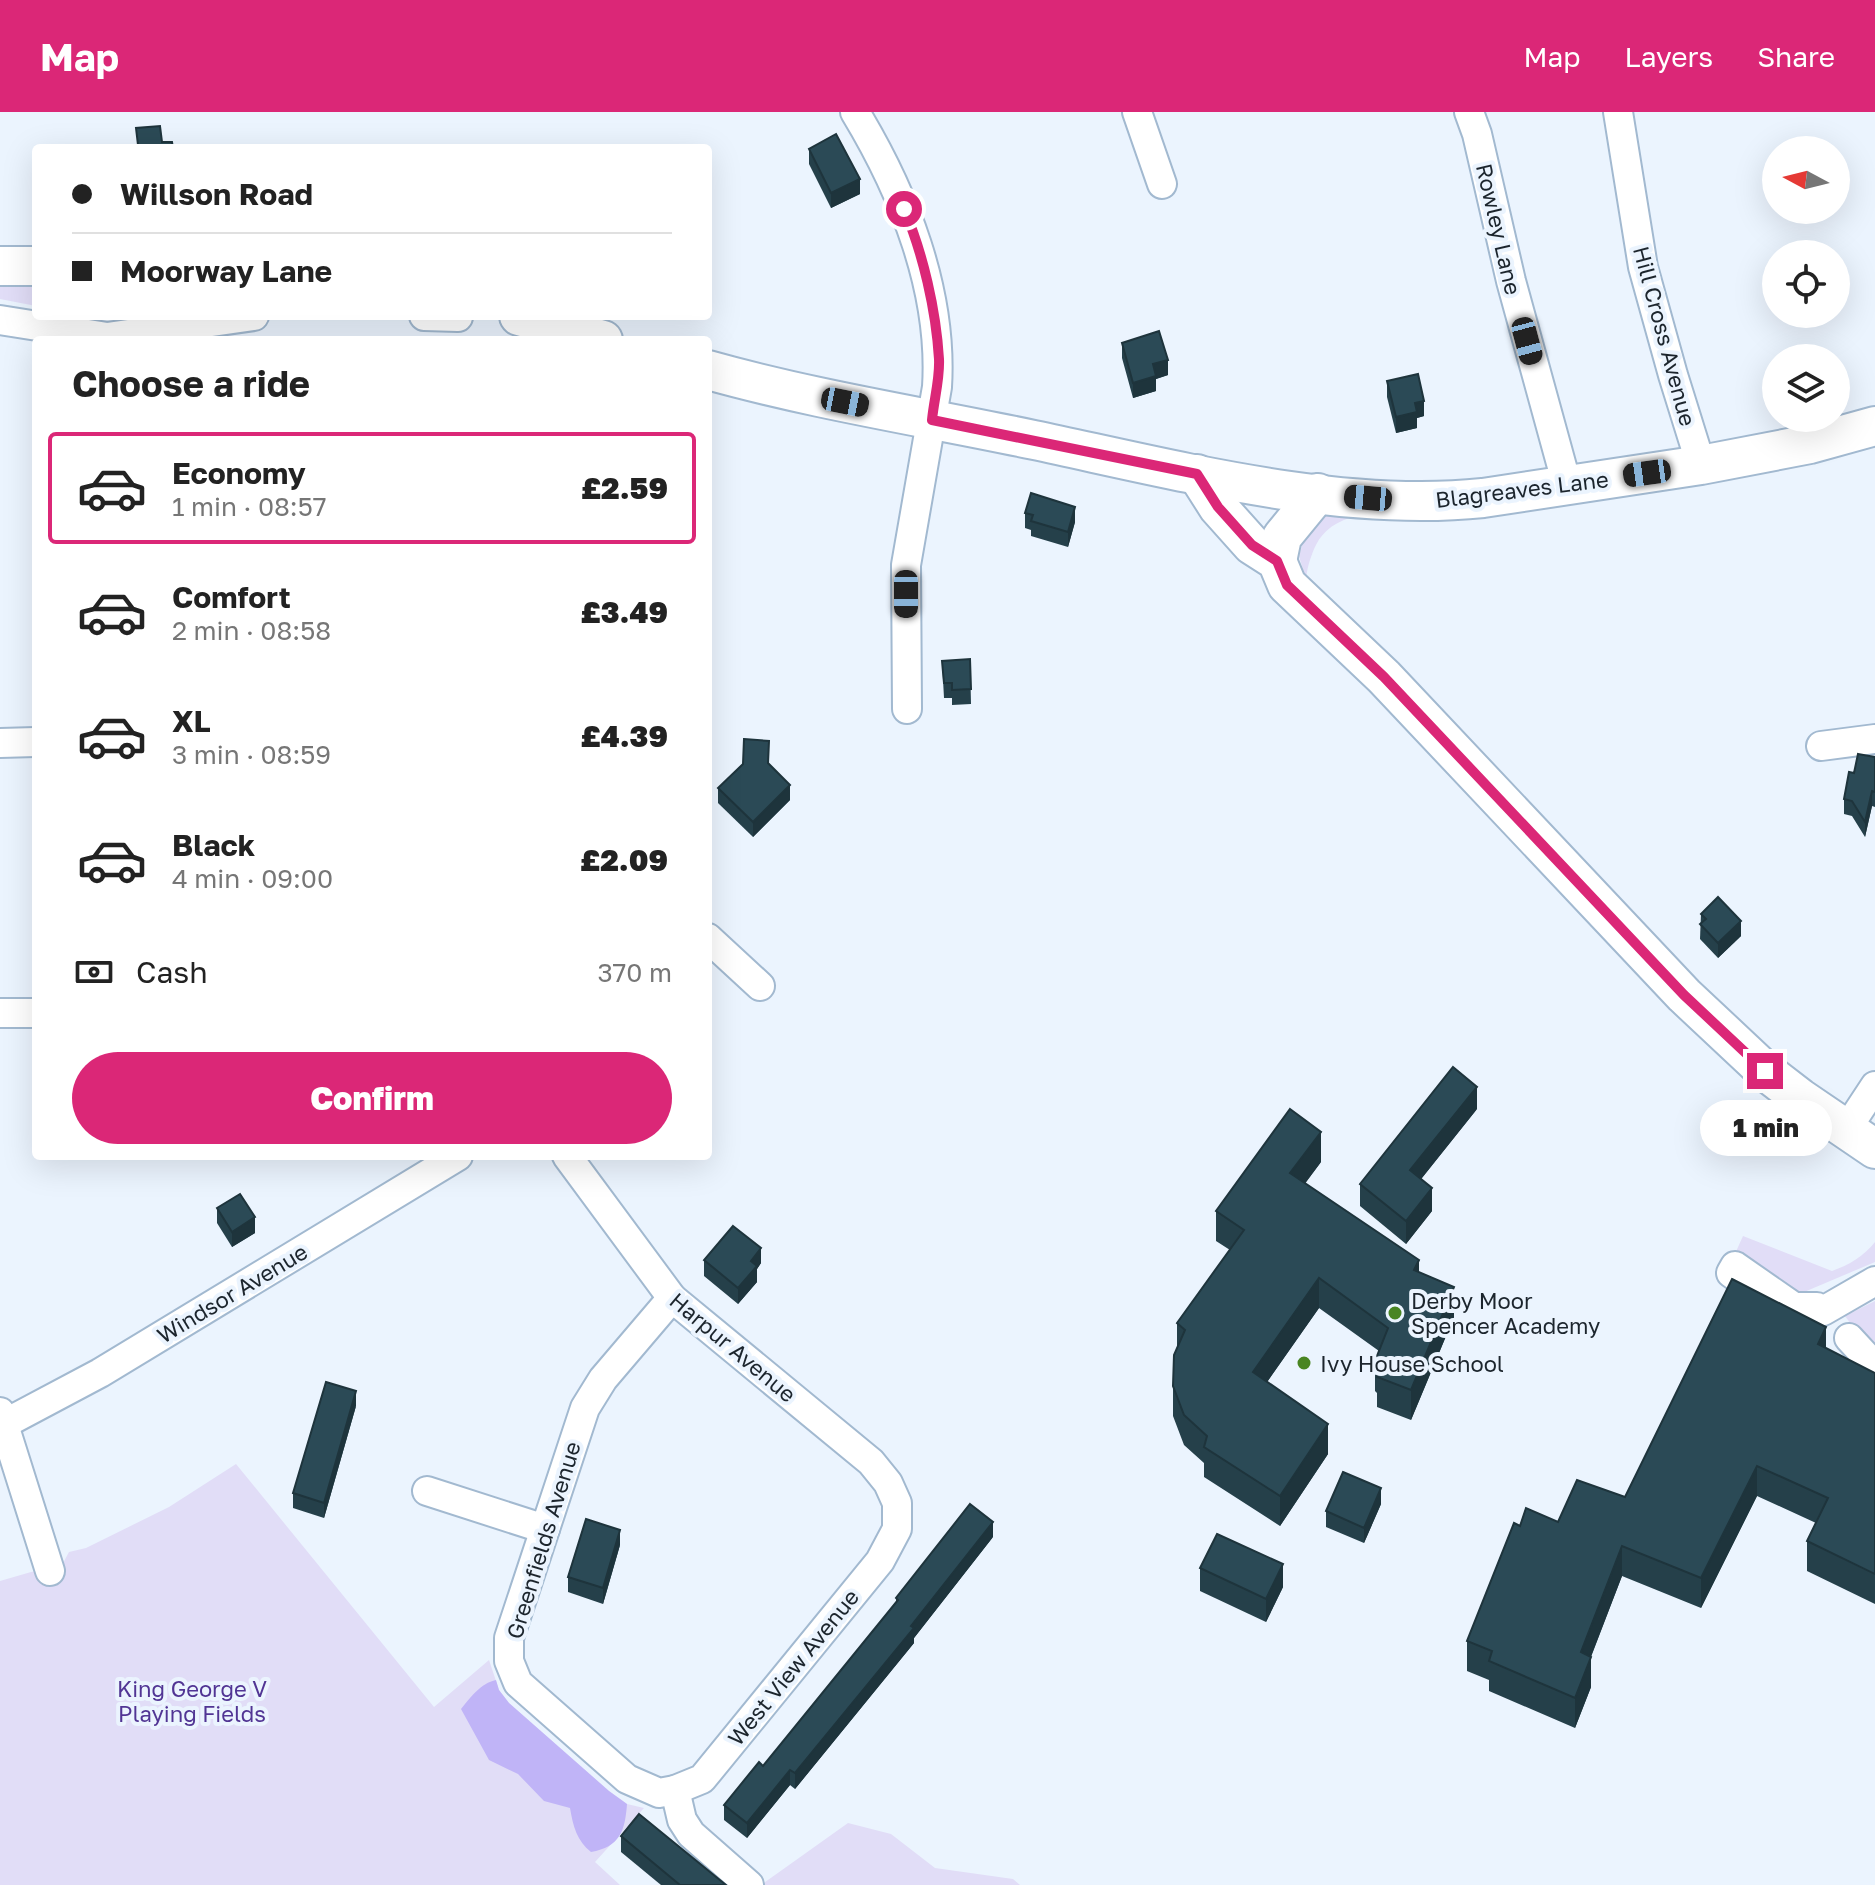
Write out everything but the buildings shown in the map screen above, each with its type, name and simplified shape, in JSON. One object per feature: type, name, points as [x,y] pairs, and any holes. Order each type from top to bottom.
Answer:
[{"type":"street","points":[[855,112],[912,227],[927,286],[939,360],[932,420],[906,565],[907,709]]},
{"type":"street","points":[[1137,112],[1162,184]]},
{"type":"street","name":"Rowley Lane","points":[[1469,112],[1567,485]]},
{"type":"street","name":"Hill Cross Avenue","points":[[1618,112],[1643,267],[1701,465]]},
{"type":"street","points":[[0,266],[32,266]]},
{"type":"street","points":[[0,320],[90,336]]},
{"type":"street","points":[[126,336],[228,320]]},
{"type":"street","points":[[533,320],[589,336]]},
{"type":"street","name":"Blagreaves Lane","points":[[712,371],[787,391],[1197,474],[1393,501],[1454,501],[1701,465],[1810,444],[1875,426]]},
{"type":"street","points":[[1197,474],[1218,507],[1252,545],[1277,561]]},
{"type":"street","points":[[1318,493],[1282,537],[1277,561],[1287,585],[1384,677],[1684,995],[1765,1071],[1861,1140],[1875,1086]]},
{"type":"street","points":[[1820,745],[1875,739]]},
{"type":"street","points":[[0,743],[32,742]]},
{"type":"street","points":[[712,942],[760,986]]},
{"type":"street","points":[[0,1013],[32,1013]]},
{"type":"street","name":"Windsor Avenue","points":[[2,1418],[100,1373],[451,1160]]},
{"type":"street","name":"Harpur Avenue","points":[[570,1160],[672,1298],[871,1462],[888,1483],[897,1503],[897,1529]]},
{"type":"street","points":[[1803,1324],[1731,1273],[1735,1266],[1794,1307],[1817,1307],[1823,1311],[1875,1281]]},
{"type":"street","name":"Greenfields Avenue","points":[[672,1298],[603,1379],[585,1408],[509,1638],[509,1661],[518,1683],[627,1779],[659,1793],[675,1790]]},
{"type":"street","points":[[1849,1338],[1875,1366]]},
{"type":"street","points":[[2,1418],[50,1571]]},
{"type":"street","points":[[427,1491],[545,1529]]},
{"type":"street","name":"West View Avenue","points":[[675,1790],[702,1779],[880,1561],[897,1529]]},
{"type":"street","points":[[675,1790],[682,1820],[691,1834],[749,1885]]},
{"type":"green space","points":[[0,277],[32,277],[32,305],[0,299]]},
{"type":"green space","points":[[1326,508],[1377,509],[1340,522],[1325,532],[1314,549],[1306,580],[1299,556],[1308,525]]},
{"type":"green space","points":[[1743,1236],[1832,1271],[1856,1260],[1875,1242],[1875,1262],[1790,1298],[1734,1256]]},
{"type":"green space","points":[[1875,1301],[1875,1343],[1868,1347],[1845,1316]]},
{"type":"green space","name":"King George V Playing Fields","points":[[236,1464],[434,1707],[489,1660],[499,1690],[509,1703],[609,1791],[627,1804],[644,1808],[595,1862],[620,1885],[0,1885],[0,1581],[61,1567],[69,1552],[86,1548],[169,1507]]},
{"type":"green space","points":[[848,1823],[891,1834],[935,1868],[1013,1879],[1020,1885],[761,1885]]},
{"type":"shaded area","points":[[496,1680],[509,1703],[627,1804],[625,1822],[615,1842],[591,1852],[576,1833],[570,1808],[544,1801],[518,1774],[489,1760],[461,1709],[481,1688]]},
{"type":"place","name":"Derby Moor Spencer Academy","points":[[1395,1313]]},
{"type":"place","name":"Ivy House School","points":[[1304,1363]]},
{"type":"route","points":[[904,209],[912,227],[927,286],[939,360],[932,420],[1197,474],[1218,507],[1252,545],[1277,561],[1287,585],[1384,677],[1684,995],[1765,1071]]}]
